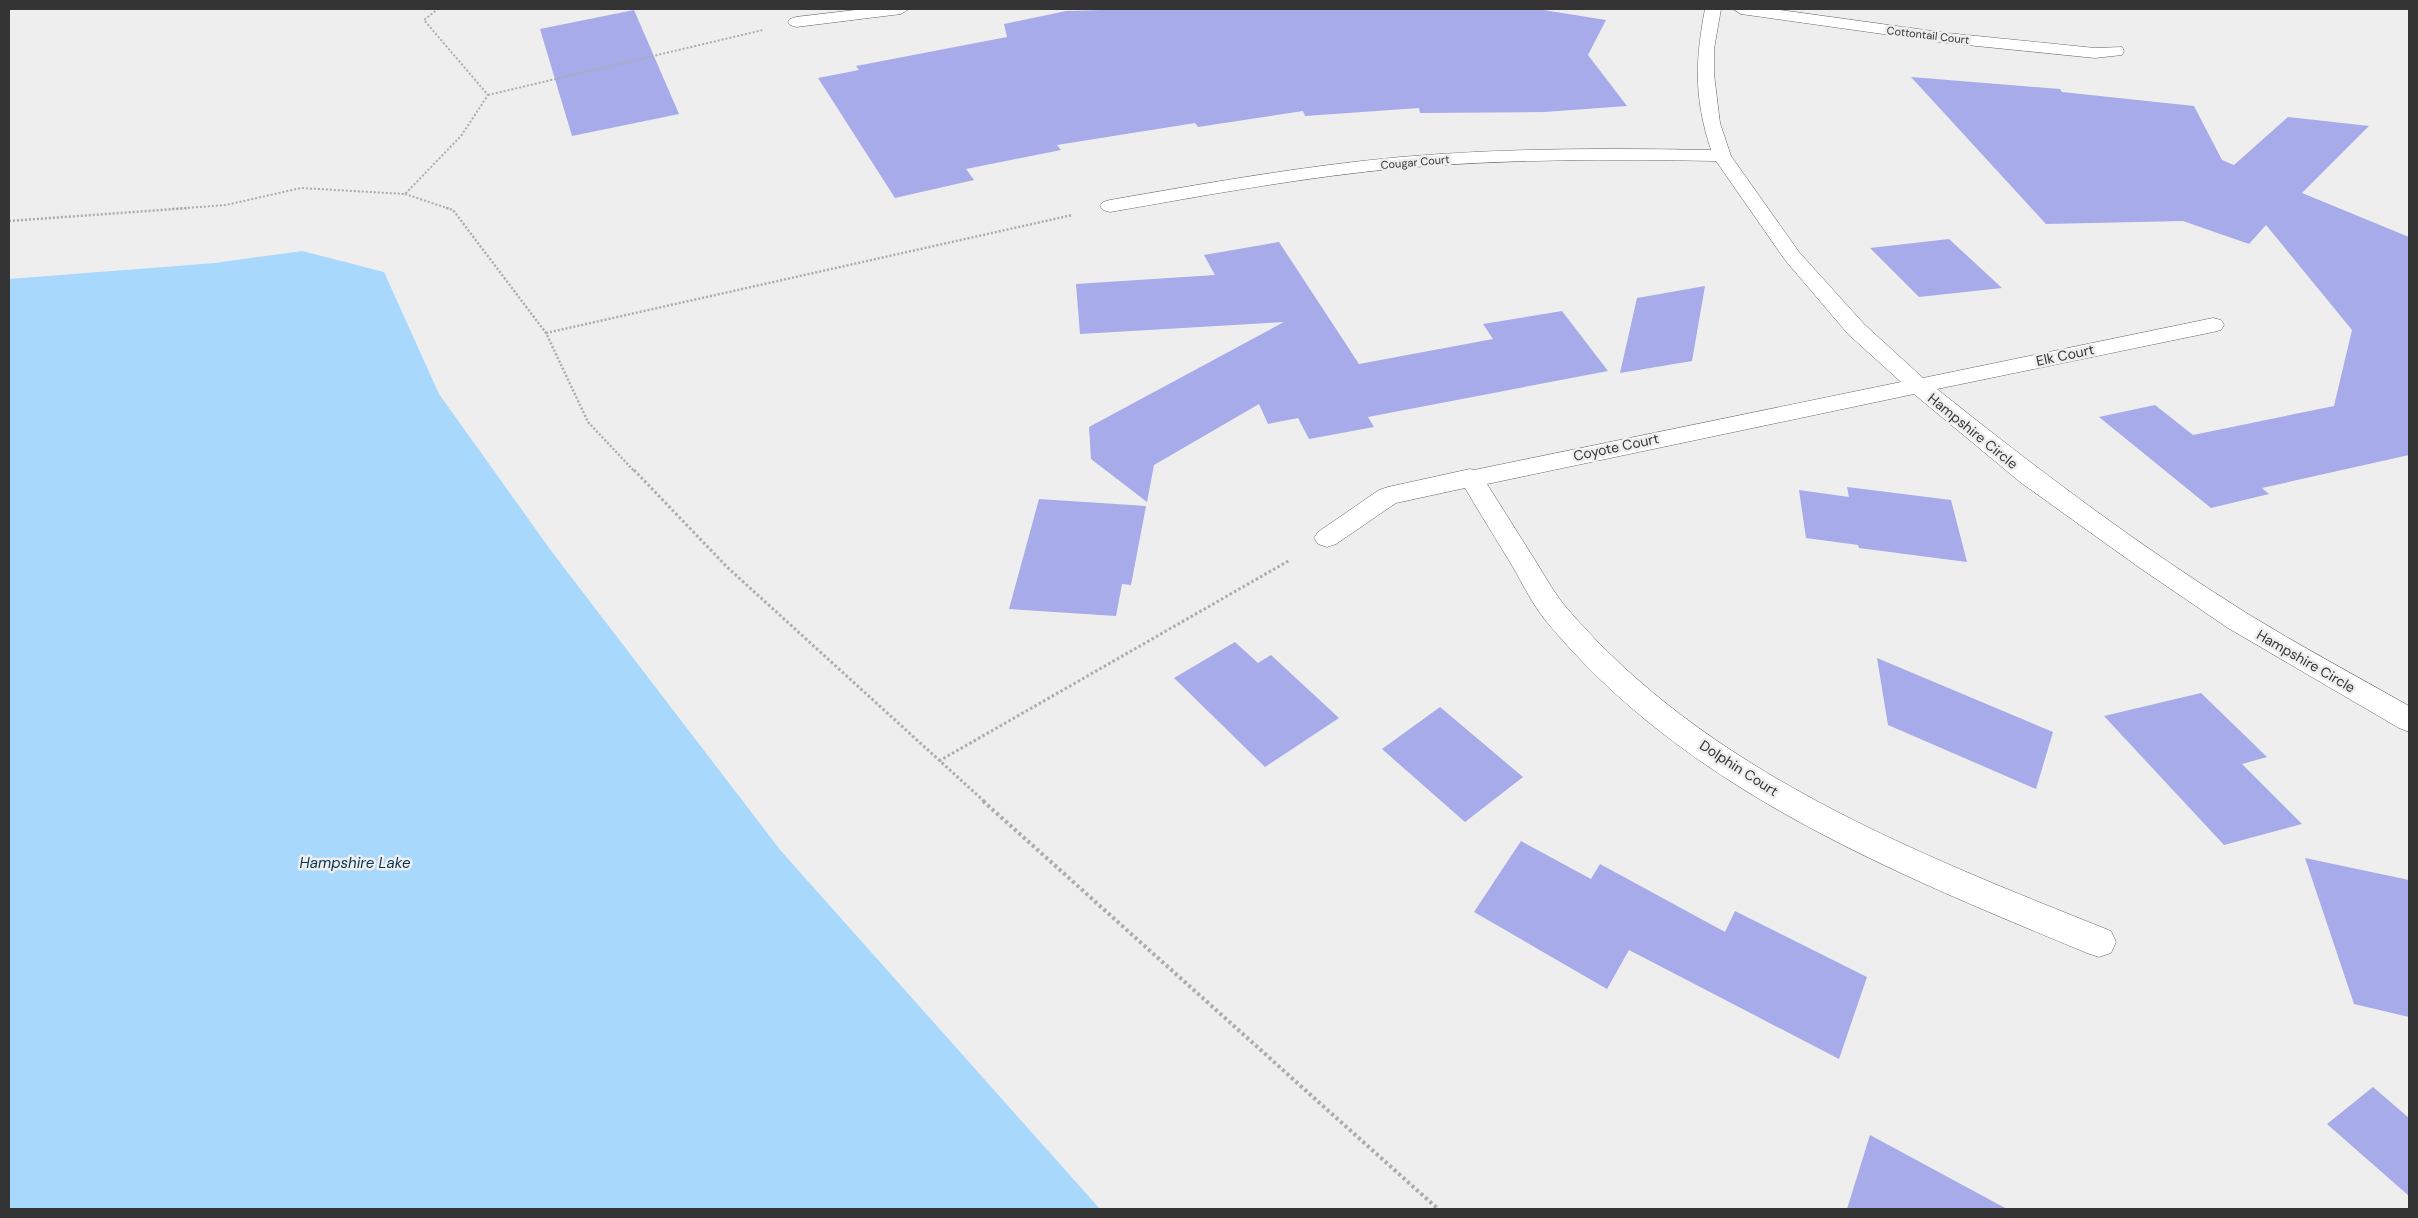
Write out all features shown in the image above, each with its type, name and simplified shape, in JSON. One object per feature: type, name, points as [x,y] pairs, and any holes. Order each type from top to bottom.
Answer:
[{"type":"street","points":[[796,22],[901,9]]},
{"type":"street","name":"Hampshire Circle","points":[[1713,9],[1706,48],[1705,74],[1711,123],[1722,156],[1762,216],[1804,270],[1856,329],[1918,386],[2029,476],[2149,561],[2238,621],[2409,720]]},
{"type":"street","name":"Cottontail Court","points":[[1741,9],[1947,38],[2095,53],[2116,51]]},
{"type":"street","name":"Cougar Court","points":[[1110,206],[1293,175],[1458,158],[1573,155],[1722,156]]},
{"type":"street","name":"Elk Court","points":[[1918,386],[2213,325]]},
{"type":"street","name":"Coyote Court","points":[[1327,538],[1388,496],[1470,477],[1918,386]]},
{"type":"street","name":"Dolphin Court","points":[[1470,477],[1556,613],[1616,678],[1700,744],[1764,786],[1860,838],[1937,875],[2100,942]]},
{"type":"path","points":[[438,9],[424,20],[488,95]]},
{"type":"path","points":[[488,95],[796,22]]},
{"type":"path","points":[[405,194],[448,152],[478,115],[488,95]]},
{"type":"path","points":[[9,221],[226,205],[301,188],[405,194],[453,210],[546,333],[588,422],[727,567],[939,761],[1438,1209]]},
{"type":"path","points":[[546,333],[1110,206]]},
{"type":"path","points":[[939,761],[1327,538]]},
{"type":"water","name":"Hampshire Lake","points":[[302,251],[384,272],[439,394],[552,552],[781,851],[1100,1209],[9,1209],[9,279],[215,263]]},
{"type":"building","points":[[1142,9],[1537,9],[1606,20],[1588,55],[1627,106],[1544,112],[1420,113],[1419,108],[1305,116],[1303,111],[1198,127],[1195,123],[1057,145],[1061,150],[966,169],[974,180],[895,198],[818,78],[859,70],[856,66],[1007,37],[1004,24],[1066,11]]},
{"type":"building","points":[[634,10],[679,114],[572,136],[540,29]]},
{"type":"building","points":[[1911,77],[2060,89],[2062,92],[2194,106],[2222,160],[2234,165],[2288,117],[2369,126],[2302,193],[2409,237],[2409,455],[2262,488],[2269,494],[2211,508],[2099,417],[2155,405],[2193,435],[2334,406],[2352,330],[2266,225],[2249,244],[2183,221],[2046,224]]},
{"type":"building","points":[[1949,239],[2002,288],[1919,297],[1870,248]]},
{"type":"building","points":[[1279,242],[1359,364],[1493,339],[1483,324],[1562,311],[1608,371],[1368,417],[1374,427],[1309,439],[1298,418],[1268,424],[1259,404],[1154,465],[1147,502],[1091,459],[1089,427],[1284,322],[1080,334],[1076,284],[1215,275],[1204,255]]},
{"type":"building","points":[[1705,286],[1692,361],[1620,373],[1637,298]]},
{"type":"building","points":[[1847,487],[1951,500],[1967,562],[1859,548],[1858,545],[1806,538],[1799,490],[1849,497]]},
{"type":"building","points":[[1039,499],[1146,506],[1131,585],[1122,584],[1116,616],[1009,609]]},
{"type":"building","points":[[1235,642],[1258,663],[1271,655],[1339,718],[1265,767],[1174,678]]},
{"type":"building","points":[[1877,658],[2053,732],[2036,789],[1888,725]]},
{"type":"building","points":[[2201,693],[2267,757],[2242,764],[2302,824],[2224,845],[2104,716]]},
{"type":"building","points":[[1440,707],[1523,777],[1465,822],[1382,749]]},
{"type":"building","points":[[1521,841],[1591,879],[1600,864],[1725,932],[1735,911],[1867,977],[1839,1059],[1629,950],[1607,989],[1474,912]]},
{"type":"building","points":[[2305,858],[2409,880],[2409,1017],[2354,1004]]},
{"type":"building","points":[[2373,1087],[2409,1118],[2409,1196],[2327,1124]]},
{"type":"building","points":[[1870,1135],[2007,1209],[1847,1209]]}]
